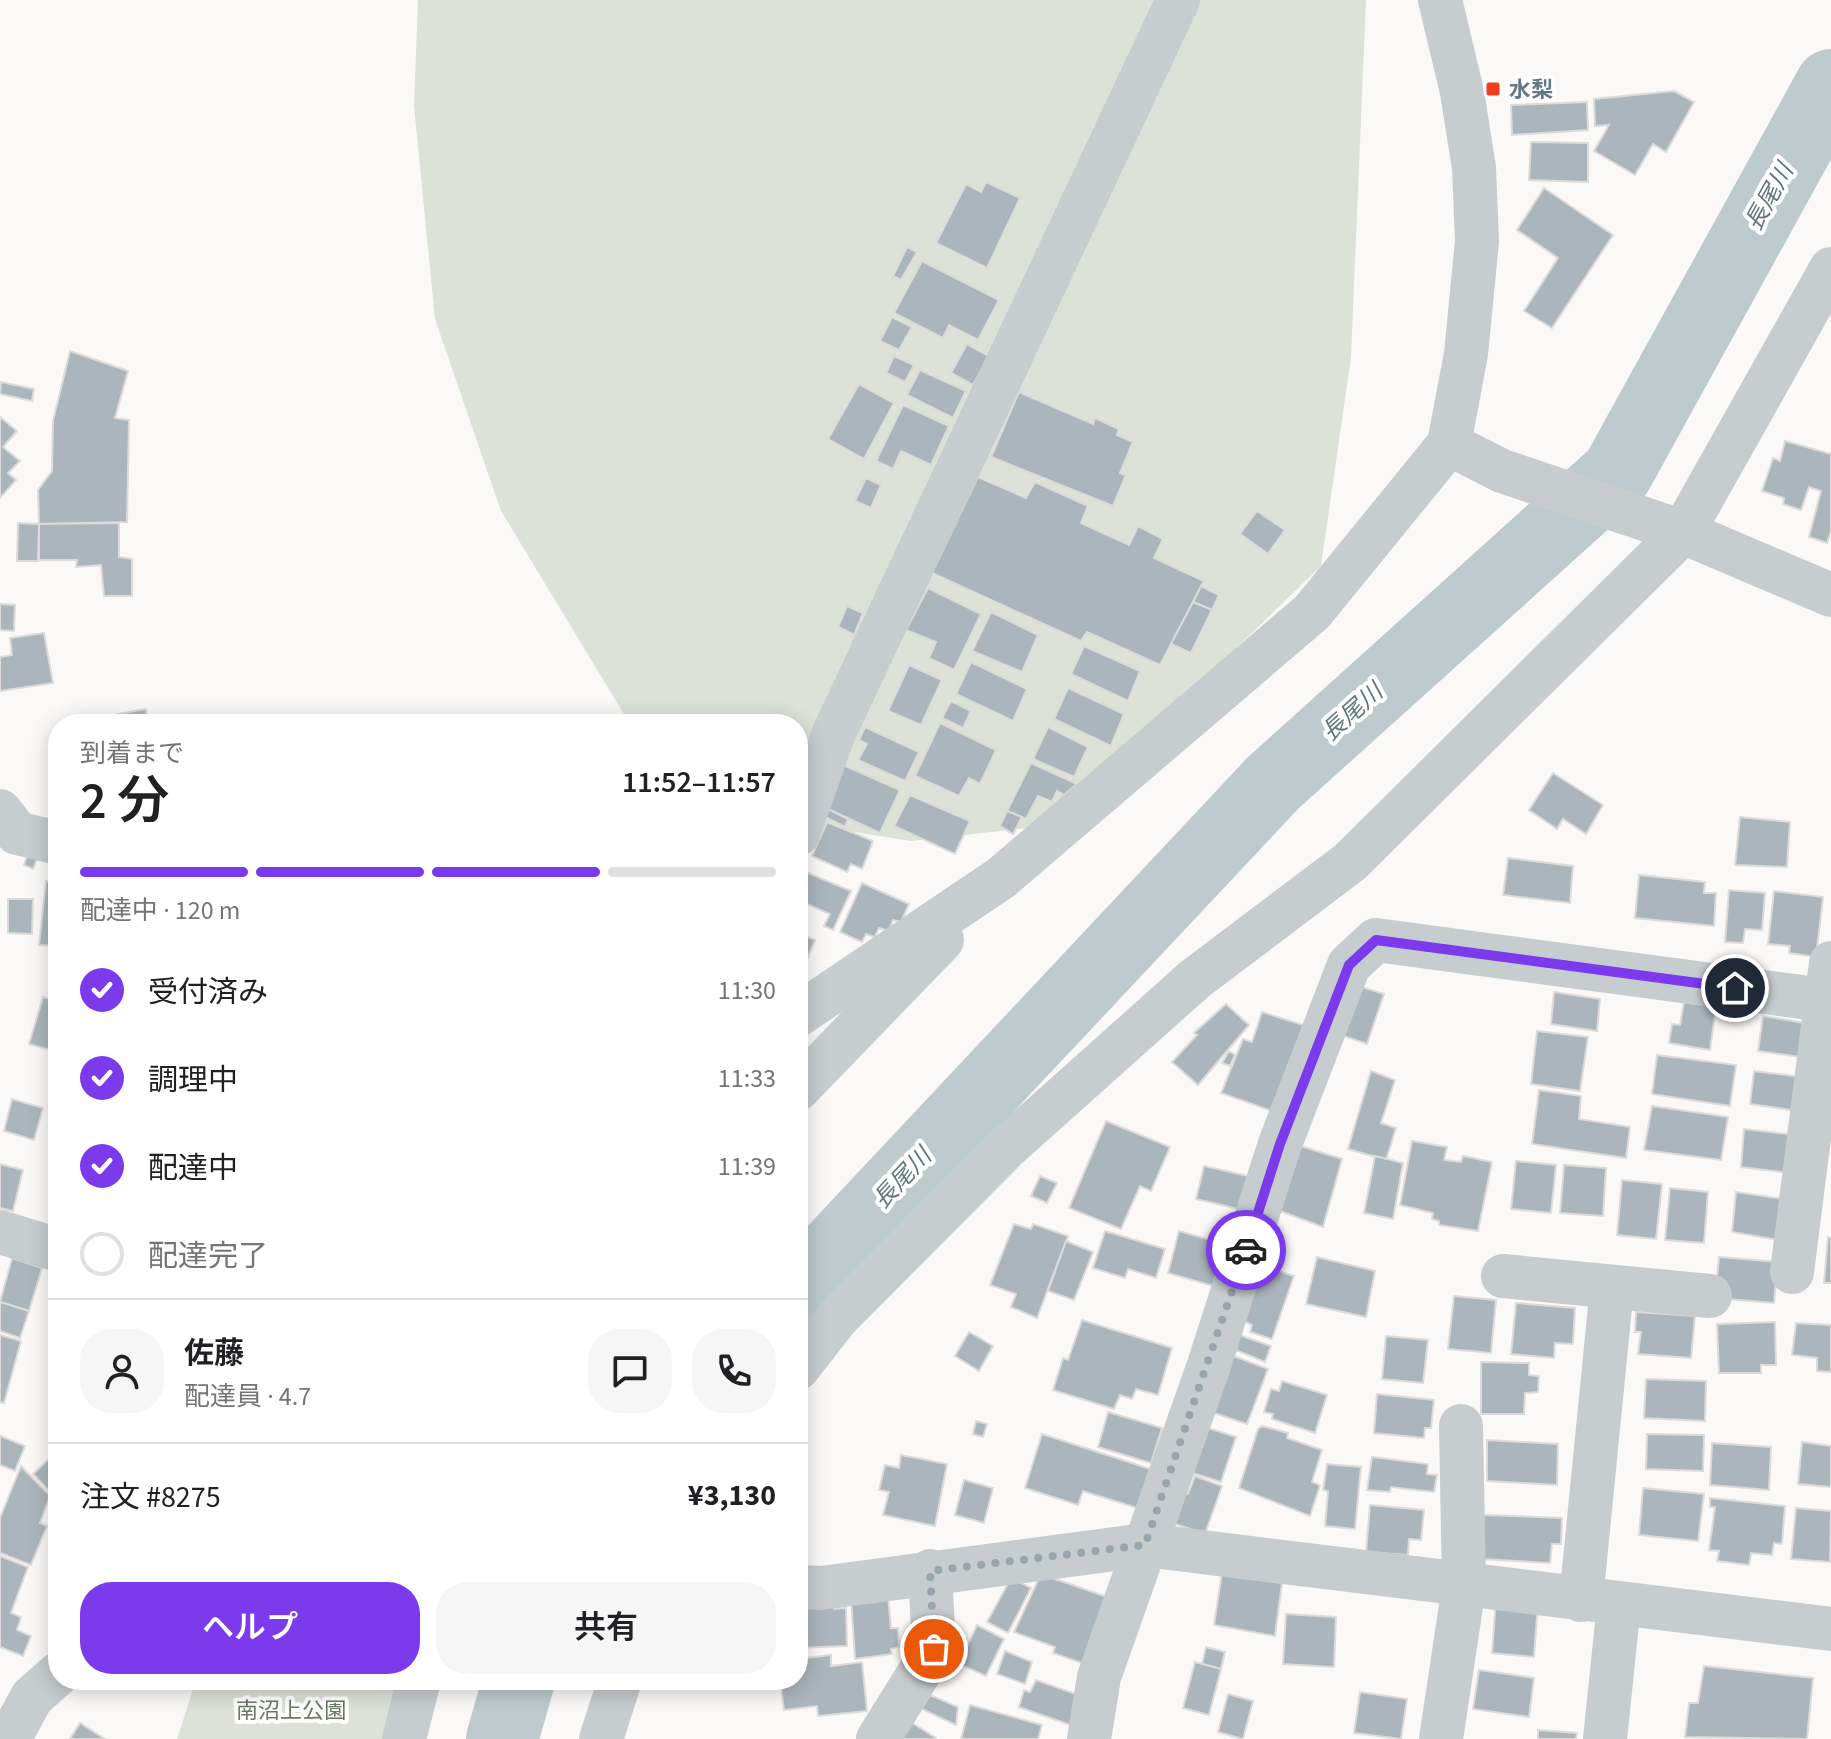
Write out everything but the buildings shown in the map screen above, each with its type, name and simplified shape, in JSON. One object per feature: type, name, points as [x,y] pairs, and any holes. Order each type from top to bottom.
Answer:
[{"type":"street","points":[[808,806],[833,735],[1178,0]]},
{"type":"street","points":[[808,1079],[1001,878],[1312,612],[1449,444],[1466,354],[1477,241],[1474,168],[1462,92],[1440,0]]},
{"type":"street","points":[[808,1355],[837,1318],[1007,1147],[1195,979],[1350,862],[1665,526],[1831,269]]},
{"type":"street","points":[[1449,444],[1502,471],[1665,526],[1831,595]]},
{"type":"street","points":[[808,1008],[1001,878]]},
{"type":"street","points":[[1089,1739],[1099,1677],[1209,1365],[1285,1130],[1349,965],[1376,940],[1829,988],[1792,1272]]},
{"type":"street","points":[[0,1232],[48,1247]]},
{"type":"street","points":[[1503,1276],[1710,1296]]},
{"type":"street","points":[[1605,1739],[1600,1602],[1612,1287]]},
{"type":"street","points":[[1441,1739],[1464,1586],[1461,1426]]},
{"type":"street","points":[[808,1587],[1145,1545],[1831,1629]]},
{"type":"street","points":[[878,1739],[934,1649],[930,1571]]},
{"type":"street","points":[[9,1739],[30,1684]]},
{"type":"street","points":[[404,1739],[416,1690]]},
{"type":"street","points":[[601,1739],[617,1690]]},
{"type":"green space","points":[[418,0],[1366,0],[1351,357],[1321,566],[1197,686],[1028,828],[911,841],[808,825],[808,714],[624,714],[501,511],[435,319],[414,106]]},
{"type":"green space","name":"南沼上公園","points":[[193,1690],[401,1690],[385,1739],[177,1739]]},
{"type":"waterway","name":"長尾川","points":[[808,1278],[1273,783],[1617,473],[1831,85]]},
{"type":"waterway","name":"長尾川","points":[[502,1739],[516,1690]]},
{"type":"way so far","points":[[934,1649],[930,1571],[1145,1545],[1246,1250]]},
{"type":"place","name":"水梨","points":[[1493,89]]},
{"type":"route","points":[[1246,1250],[1280,1144],[1349,965],[1376,940],[1735,988]]}]
